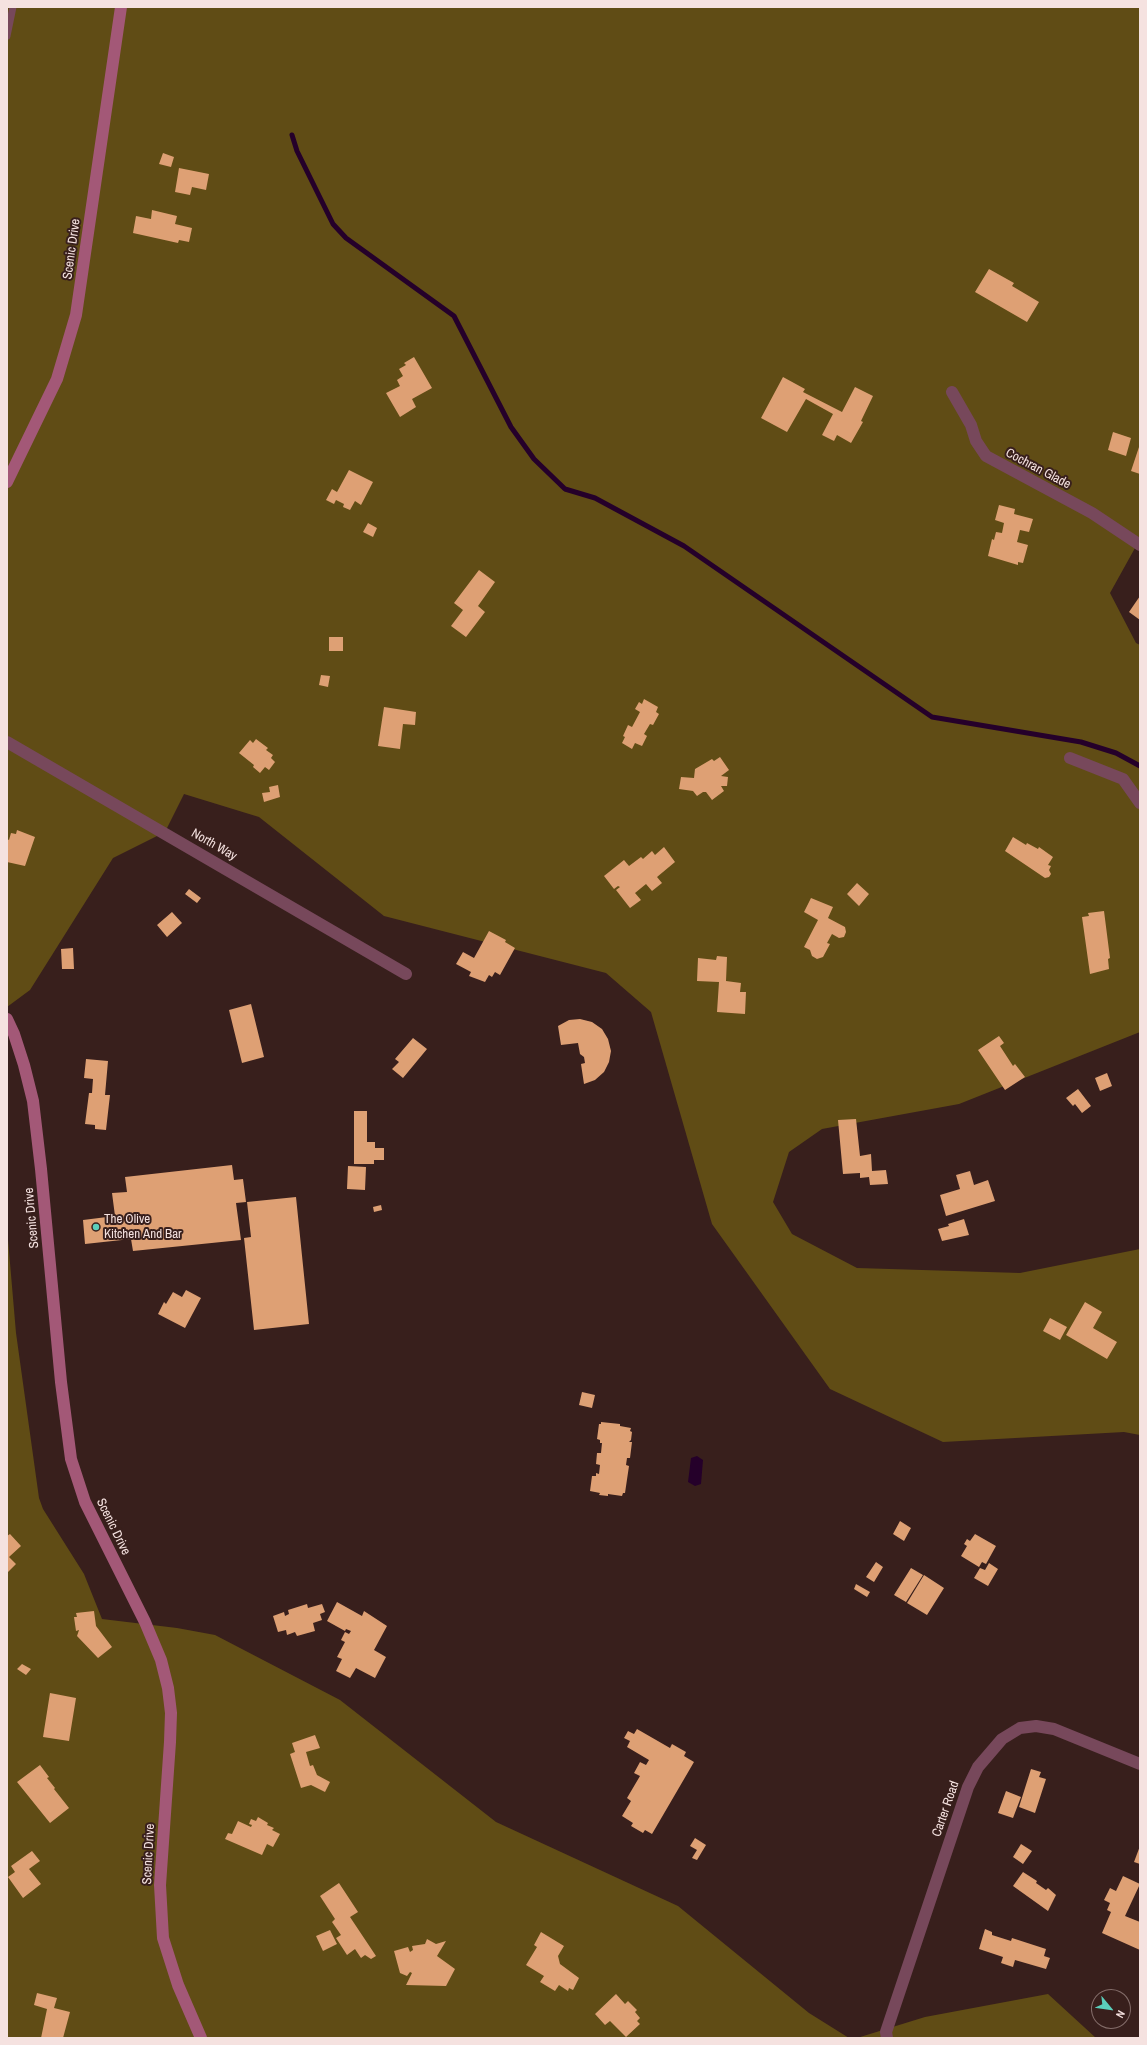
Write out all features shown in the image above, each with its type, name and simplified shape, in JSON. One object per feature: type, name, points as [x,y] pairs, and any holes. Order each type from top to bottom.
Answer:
[{"type":"street","name":"Scenic Drive","points":[[7,482],[57,379],[76,315],[121,7]]},
{"type":"street","name":"Cochran Glade","points":[[952,392],[971,425],[976,441],[986,456],[1092,513],[1140,545]]},
{"type":"street","name":"North Way","points":[[7,742],[406,974]]},
{"type":"street","points":[[1070,758],[1123,779],[1140,803]]},
{"type":"street","name":"Scenic Drive","points":[[7,1019],[16,1040],[33,1101],[42,1169],[61,1382],[71,1459],[85,1502],[145,1622],[161,1660],[168,1688],[170,1742],[160,1885],[163,1938],[178,1986],[201,2038]]},
{"type":"street","name":"Carter Road","points":[[886,2038],[886,2032],[968,1787],[978,1767],[1002,1739],[1020,1728],[1036,1726],[1054,1729],[1140,1764]]},
{"type":"lane","points":[[7,36],[13,7]]},
{"type":"shaded area","points":[[7,7],[1140,7],[1140,539],[1110,593],[1136,643],[1140,645],[1140,1032],[959,1104],[822,1129],[789,1152],[773,1202],[792,1234],[857,1268],[1020,1273],[1140,1249],[1140,1435],[1124,1432],[943,1442],[830,1389],[712,1224],[651,1012],[606,973],[384,916],[259,817],[184,794],[165,832],[113,858],[30,990],[7,1007]]},
{"type":"shaded area","points":[[7,1228],[16,1333],[39,1498],[43,1509],[84,1574],[102,1619],[177,1628],[215,1635],[340,1700],[496,1822],[678,1906],[809,2013],[849,2038],[7,2038]]},
{"type":"shaded area","points":[[697,1456],[703,1460],[701,1484],[695,1486],[688,1482],[691,1458]]},
{"type":"shaded area","points":[[1048,1994],[1096,2038],[857,2038],[925,2017]]},
{"type":"building","points":[[163,153],[174,157],[171,167],[159,164]]},
{"type":"building","points":[[179,168],[209,174],[206,190],[192,187],[190,195],[175,192]]},
{"type":"building","points":[[152,210],[177,216],[175,224],[192,228],[189,242],[179,240],[178,243],[133,233],[136,216],[151,219]]},
{"type":"building","points":[[989,269],[1014,283],[1012,286],[1039,302],[1027,322],[975,292]]},
{"type":"building","points":[[414,357],[432,388],[412,399],[416,407],[400,417],[386,393],[400,386],[397,380],[403,376],[399,369],[406,365],[404,363]]},
{"type":"building","points":[[783,377],[805,389],[803,392],[842,412],[855,387],[873,396],[861,421],[863,422],[851,443],[837,435],[834,441],[822,435],[833,414],[806,399],[787,432],[761,418]]},
{"type":"building","points":[[1113,432],[1131,438],[1126,456],[1108,450]]},
{"type":"building","points":[[1140,444],[1140,474],[1131,471]]},
{"type":"building","points":[[349,470],[373,482],[361,505],[355,501],[350,510],[343,507],[344,504],[336,500],[334,504],[326,500],[332,489],[337,492]]},
{"type":"building","points":[[999,505],[1015,509],[1014,514],[1033,519],[1029,532],[1020,530],[1017,542],[1028,545],[1023,563],[1018,562],[1018,565],[988,556],[992,539],[994,540],[996,532],[1002,533],[1004,523],[995,520]]},
{"type":"building","points":[[368,523],[377,528],[373,537],[363,532]]},
{"type":"building","points":[[479,570],[495,582],[478,606],[485,612],[466,637],[451,626],[463,610],[454,603]]},
{"type":"building","points":[[1140,596],[1140,620],[1129,612]]},
{"type":"building","points":[[329,637],[343,637],[343,651],[329,651]]},
{"type":"building","points":[[321,675],[330,676],[328,687],[319,685]]},
{"type":"building","points":[[644,699],[658,707],[656,712],[659,714],[653,725],[650,724],[644,734],[647,736],[642,746],[635,743],[632,749],[622,743],[625,737],[623,736],[628,725],[632,727],[640,712],[635,709],[639,702],[642,704]]},
{"type":"building","points":[[384,707],[416,712],[415,725],[403,724],[400,749],[378,746]]},
{"type":"building","points":[[256,739],[268,748],[266,750],[273,755],[271,758],[275,762],[269,770],[265,767],[260,773],[253,767],[254,765],[239,753],[250,740],[253,743]]},
{"type":"building","points":[[720,757],[729,770],[721,776],[728,777],[727,786],[721,786],[724,791],[712,800],[706,792],[703,792],[697,796],[693,791],[679,789],[681,777],[694,778],[695,769],[712,759],[714,761]]},
{"type":"building","points":[[278,785],[280,797],[264,802],[262,793],[270,792],[269,787]]},
{"type":"building","points":[[17,830],[35,837],[25,866],[7,862],[7,839],[9,840],[11,833],[16,834]]},
{"type":"building","points":[[1013,837],[1026,845],[1027,843],[1038,849],[1039,847],[1053,857],[1048,865],[1051,866],[1049,870],[1051,874],[1049,877],[1045,878],[1005,851]]},
{"type":"building","points":[[664,847],[675,862],[657,877],[662,883],[652,891],[646,884],[635,893],[641,900],[630,908],[616,890],[620,887],[618,886],[614,889],[604,876],[624,860],[629,866],[641,857],[643,859],[652,851],[655,855]]},
{"type":"building","points":[[857,883],[869,894],[859,906],[847,894]]},
{"type":"building","points":[[189,889],[201,898],[197,903],[185,894]]},
{"type":"building","points":[[811,898],[833,907],[828,918],[845,927],[846,932],[844,937],[839,938],[832,934],[827,943],[830,944],[823,957],[817,959],[812,956],[810,950],[804,947],[818,920],[804,912]]},
{"type":"building","points":[[1104,911],[1110,958],[1108,959],[1109,969],[1090,974],[1082,917],[1089,916],[1088,913]]},
{"type":"building","points":[[172,912],[182,923],[167,937],[157,925]]},
{"type":"building","points":[[489,931],[506,940],[505,942],[515,948],[500,975],[495,972],[492,977],[489,975],[485,982],[469,976],[471,972],[456,964],[463,952],[474,958]]},
{"type":"building","points":[[73,948],[74,969],[62,969],[61,949]]},
{"type":"building","points":[[717,956],[727,957],[726,981],[741,983],[740,992],[746,992],[745,1014],[717,1012],[719,982],[697,981],[698,958],[716,960]]},
{"type":"building","points":[[251,1004],[264,1057],[242,1063],[229,1010]]},
{"type":"building","points":[[580,1019],[592,1022],[602,1029],[608,1039],[611,1051],[609,1062],[604,1072],[595,1080],[584,1084],[581,1064],[585,1063],[584,1057],[580,1054],[578,1043],[561,1045],[558,1026],[569,1020]]},
{"type":"building","points":[[999,1036],[1004,1043],[1000,1046],[1013,1066],[1015,1064],[1025,1077],[1005,1090],[978,1050]]},
{"type":"building","points":[[413,1038],[427,1049],[403,1078],[392,1069],[399,1062],[395,1059]]},
{"type":"building","points":[[86,1059],[108,1061],[105,1095],[110,1095],[106,1130],[95,1129],[95,1125],[85,1124],[89,1093],[92,1093],[93,1079],[84,1078]]},
{"type":"building","points":[[1107,1073],[1112,1086],[1100,1091],[1095,1078]]},
{"type":"building","points":[[1078,1089],[1091,1106],[1082,1113],[1075,1104],[1073,1106],[1066,1098]]},
{"type":"building","points":[[354,1111],[367,1111],[367,1142],[375,1142],[375,1148],[384,1148],[384,1160],[374,1160],[374,1164],[354,1164]]},
{"type":"building","points":[[856,1119],[860,1156],[871,1154],[872,1171],[886,1170],[888,1184],[870,1185],[869,1177],[860,1178],[860,1173],[843,1174],[838,1120]]},
{"type":"building","points":[[232,1165],[234,1180],[243,1179],[246,1202],[236,1203],[241,1240],[133,1251],[131,1239],[85,1244],[83,1220],[115,1216],[112,1193],[127,1192],[125,1177]]},
{"type":"building","points":[[348,1166],[366,1167],[365,1190],[347,1189]]},
{"type":"building","points":[[970,1171],[974,1185],[988,1180],[995,1201],[946,1216],[940,1195],[960,1189],[956,1175]]},
{"type":"building","points":[[296,1197],[309,1324],[254,1330],[244,1238],[251,1237],[247,1202]]},
{"type":"building","points":[[381,1205],[382,1210],[374,1212],[373,1207]]},
{"type":"building","points":[[964,1219],[969,1235],[942,1241],[938,1229]]},
{"type":"building","points":[[186,1290],[201,1298],[185,1328],[158,1314],[164,1302],[166,1304],[173,1292],[182,1297]]},
{"type":"building","points":[[1085,1302],[1102,1312],[1093,1328],[1117,1342],[1107,1359],[1066,1335]]},
{"type":"building","points":[[1050,1318],[1067,1327],[1060,1340],[1043,1331]]},
{"type":"building","points":[[582,1392],[595,1395],[592,1408],[579,1405]]},
{"type":"building","points":[[601,1422],[620,1424],[620,1426],[631,1428],[631,1440],[629,1442],[632,1442],[630,1458],[627,1458],[626,1465],[629,1466],[625,1493],[623,1493],[622,1496],[608,1494],[608,1496],[599,1495],[600,1493],[590,1491],[592,1476],[596,1476],[596,1473],[599,1474],[600,1465],[596,1464],[597,1453],[601,1453],[602,1443],[600,1443],[600,1440],[597,1439],[599,1424],[601,1424]]},
{"type":"building","points":[[900,1521],[911,1528],[904,1541],[893,1534]]},
{"type":"building","points":[[10,1534],[21,1546],[9,1557],[16,1564],[7,1573],[7,1536]]},
{"type":"building","points":[[975,1534],[996,1546],[986,1564],[982,1562],[979,1567],[961,1556],[967,1546],[964,1544],[967,1539],[970,1541]]},
{"type":"building","points":[[876,1562],[883,1567],[874,1582],[866,1577]]},
{"type":"building","points":[[989,1563],[998,1569],[988,1586],[974,1578],[980,1568],[985,1570]]},
{"type":"building","points":[[911,1568],[923,1575],[906,1602],[894,1595]]},
{"type":"building","points":[[924,1575],[944,1588],[927,1615],[907,1603]]},
{"type":"building","points":[[856,1584],[870,1592],[867,1597],[854,1589]]},
{"type":"building","points":[[337,1602],[362,1616],[364,1611],[387,1626],[374,1650],[386,1657],[375,1678],[356,1668],[350,1678],[336,1671],[342,1659],[337,1657],[345,1642],[341,1640],[345,1632],[349,1634],[351,1631],[346,1629],[345,1631],[327,1621]]},
{"type":"building","points":[[307,1604],[308,1608],[322,1604],[325,1612],[320,1614],[322,1620],[313,1623],[315,1631],[297,1636],[295,1632],[287,1635],[286,1630],[278,1632],[273,1616],[284,1612],[285,1616],[289,1614],[288,1610]]},
{"type":"building","points":[[94,1611],[96,1626],[112,1647],[98,1658],[77,1636],[79,1630],[76,1631],[74,1617],[77,1617],[76,1613]]},
{"type":"building","points":[[22,1664],[31,1669],[26,1675],[17,1669]]},
{"type":"building","points":[[50,1693],[76,1698],[69,1741],[43,1737]]},
{"type":"building","points":[[637,1729],[670,1748],[672,1744],[686,1752],[684,1756],[694,1762],[652,1834],[645,1830],[643,1833],[631,1826],[633,1823],[622,1816],[631,1801],[627,1798],[640,1776],[634,1773],[640,1762],[646,1765],[649,1760],[627,1747],[630,1741],[624,1738],[628,1731],[634,1734]]},
{"type":"building","points":[[315,1735],[320,1748],[306,1752],[310,1766],[313,1765],[317,1775],[330,1782],[325,1792],[311,1785],[301,1788],[290,1754],[295,1752],[292,1743]]},
{"type":"building","points":[[40,1765],[49,1777],[47,1778],[55,1788],[54,1789],[69,1808],[50,1823],[17,1782]]},
{"type":"building","points":[[1031,1769],[1041,1772],[1039,1777],[1046,1779],[1035,1813],[1019,1807]]},
{"type":"building","points":[[1006,1791],[1021,1797],[1013,1818],[998,1813]]},
{"type":"building","points":[[258,1817],[268,1823],[267,1825],[274,1828],[272,1830],[280,1834],[273,1847],[267,1844],[262,1855],[225,1839],[228,1833],[232,1834],[238,1821],[251,1827],[252,1825],[249,1824],[251,1819],[256,1821]]},
{"type":"building","points":[[695,1838],[706,1845],[697,1860],[692,1858],[697,1850],[690,1846]]},
{"type":"building","points":[[1021,1844],[1032,1851],[1023,1864],[1013,1857]]},
{"type":"building","points":[[1140,1846],[1140,1864],[1134,1862]]},
{"type":"building","points":[[32,1851],[40,1861],[29,1869],[41,1884],[23,1898],[8,1877],[15,1872],[11,1866]]},
{"type":"building","points":[[1023,1872],[1037,1881],[1036,1883],[1046,1890],[1048,1888],[1056,1895],[1048,1911],[1013,1886]]},
{"type":"building","points":[[1123,1876],[1140,1884],[1125,1916],[1140,1922],[1140,1950],[1102,1933],[1111,1912],[1107,1910],[1110,1903],[1104,1900],[1110,1888],[1116,1891]]},
{"type":"building","points":[[339,1883],[358,1912],[350,1917],[376,1956],[371,1959],[365,1955],[361,1958],[355,1949],[347,1955],[336,1938],[341,1935],[332,1922],[335,1919],[320,1896]]},
{"type":"building","points":[[985,1929],[992,1932],[992,1935],[1011,1941],[1012,1938],[1046,1949],[1044,1956],[1050,1958],[1046,1969],[1015,1960],[1013,1967],[1001,1963],[1003,1957],[979,1949]]},
{"type":"building","points":[[330,1930],[337,1944],[323,1951],[316,1936]]},
{"type":"building","points":[[541,1932],[564,1946],[558,1956],[560,1964],[579,1978],[573,1990],[569,1988],[568,1991],[559,1985],[555,1991],[540,1982],[544,1976],[526,1965],[537,1947],[534,1945]]},
{"type":"building","points":[[427,1939],[436,1944],[446,1941],[437,1956],[455,1969],[446,1986],[406,1985],[412,1973],[410,1972],[407,1976],[400,1973],[394,1951],[408,1947],[410,1952],[413,1950],[412,1946],[425,1944]]},
{"type":"building","points":[[37,1993],[57,1998],[54,2008],[70,2012],[63,2038],[41,2038],[47,2009],[34,2005]]},
{"type":"building","points":[[616,1994],[625,2004],[628,2001],[637,2010],[635,2012],[640,2018],[637,2021],[640,2024],[626,2037],[610,2021],[605,2025],[595,2014]]},
{"type":"waterway","points":[[292,135],[297,151],[333,224],[346,238],[454,316],[511,427],[534,459],[565,489],[595,498],[684,546],[932,717],[1081,742],[1116,753],[1140,766]]},
{"type":"place","name":"The Olive Kitchen And Bar","points":[[96,1227]]}]
